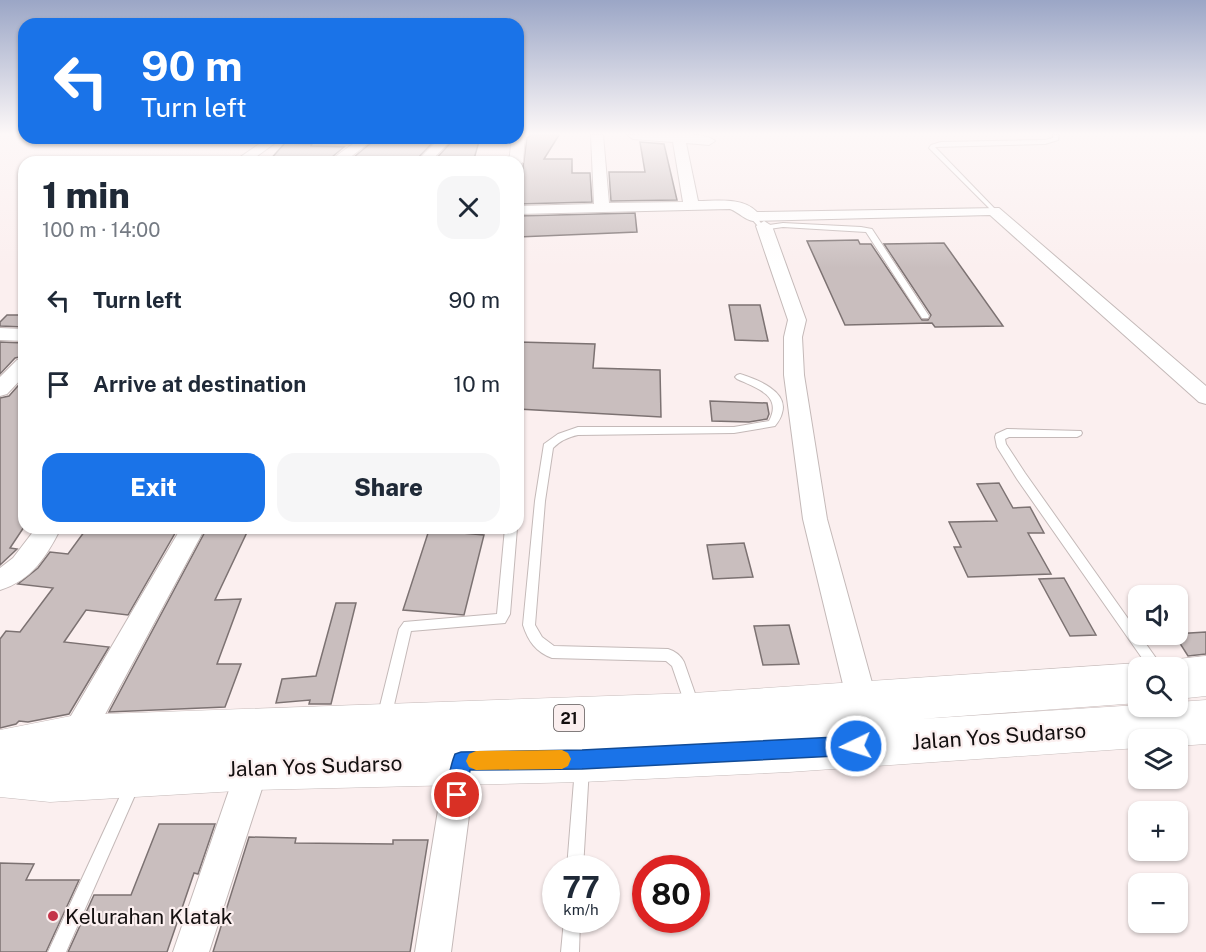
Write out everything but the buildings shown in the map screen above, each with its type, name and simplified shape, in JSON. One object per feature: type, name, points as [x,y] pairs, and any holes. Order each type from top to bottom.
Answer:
[{"type":"highway","points":[[1188,677],[1206,676]]},
{"type":"highway","name":"Jalan Yos Sudarso","points":[[0,774],[50,779],[254,767],[693,714],[1128,684]]},
{"type":"highway","points":[[1144,717],[1149,727]]},
{"type":"highway","name":"Jalan Yos Sudarso","points":[[0,752],[76,737],[383,724],[464,741],[582,759],[789,750],[1206,722]]},
{"type":"street","points":[[600,179],[602,209]]},
{"type":"street","points":[[686,179],[691,205]]},
{"type":"street","points":[[524,210],[731,205],[747,210],[758,222],[797,320],[793,337],[794,375],[815,519],[862,701]]},
{"type":"street","points":[[758,222],[994,211],[1206,397]]},
{"type":"street","points":[[0,334],[18,335]]},
{"type":"street","points":[[0,364],[18,364]]},
{"type":"street","points":[[0,389],[18,370]]},
{"type":"street","points":[[0,579],[8,577],[21,568],[45,534]]},
{"type":"street","points":[[76,737],[190,534]]},
{"type":"street","points":[[433,952],[464,741]]},
{"type":"street","points":[[191,952],[254,767]]},
{"type":"lane","points":[[963,179],[994,211]]},
{"type":"lane","points":[[758,222],[869,231],[925,316]]},
{"type":"lane","points":[[693,714],[689,693],[674,657],[552,652],[539,645],[532,636],[529,625],[540,501],[548,447],[553,440],[562,435],[578,431],[734,430],[772,424],[779,415],[779,405],[771,392],[740,377]]},
{"type":"lane","points":[[1077,433],[1007,434],[1000,437],[1001,444],[1027,486],[1149,657]]},
{"type":"lane","points":[[383,724],[405,629],[408,626],[501,619],[504,614],[511,534]]},
{"type":"lane","points":[[576,855],[582,759]]},
{"type":"lane","points":[[57,952],[123,804],[140,772]]},
{"type":"lane","points":[[570,952],[571,933]]},
{"type":"slow traffic","points":[[476,761],[562,759]]},
{"type":"place","name":"Kelurahan Klatak","points":[[53,916]]},
{"type":"route","points":[[457,795],[461,761],[582,759],[856,746]]}]
